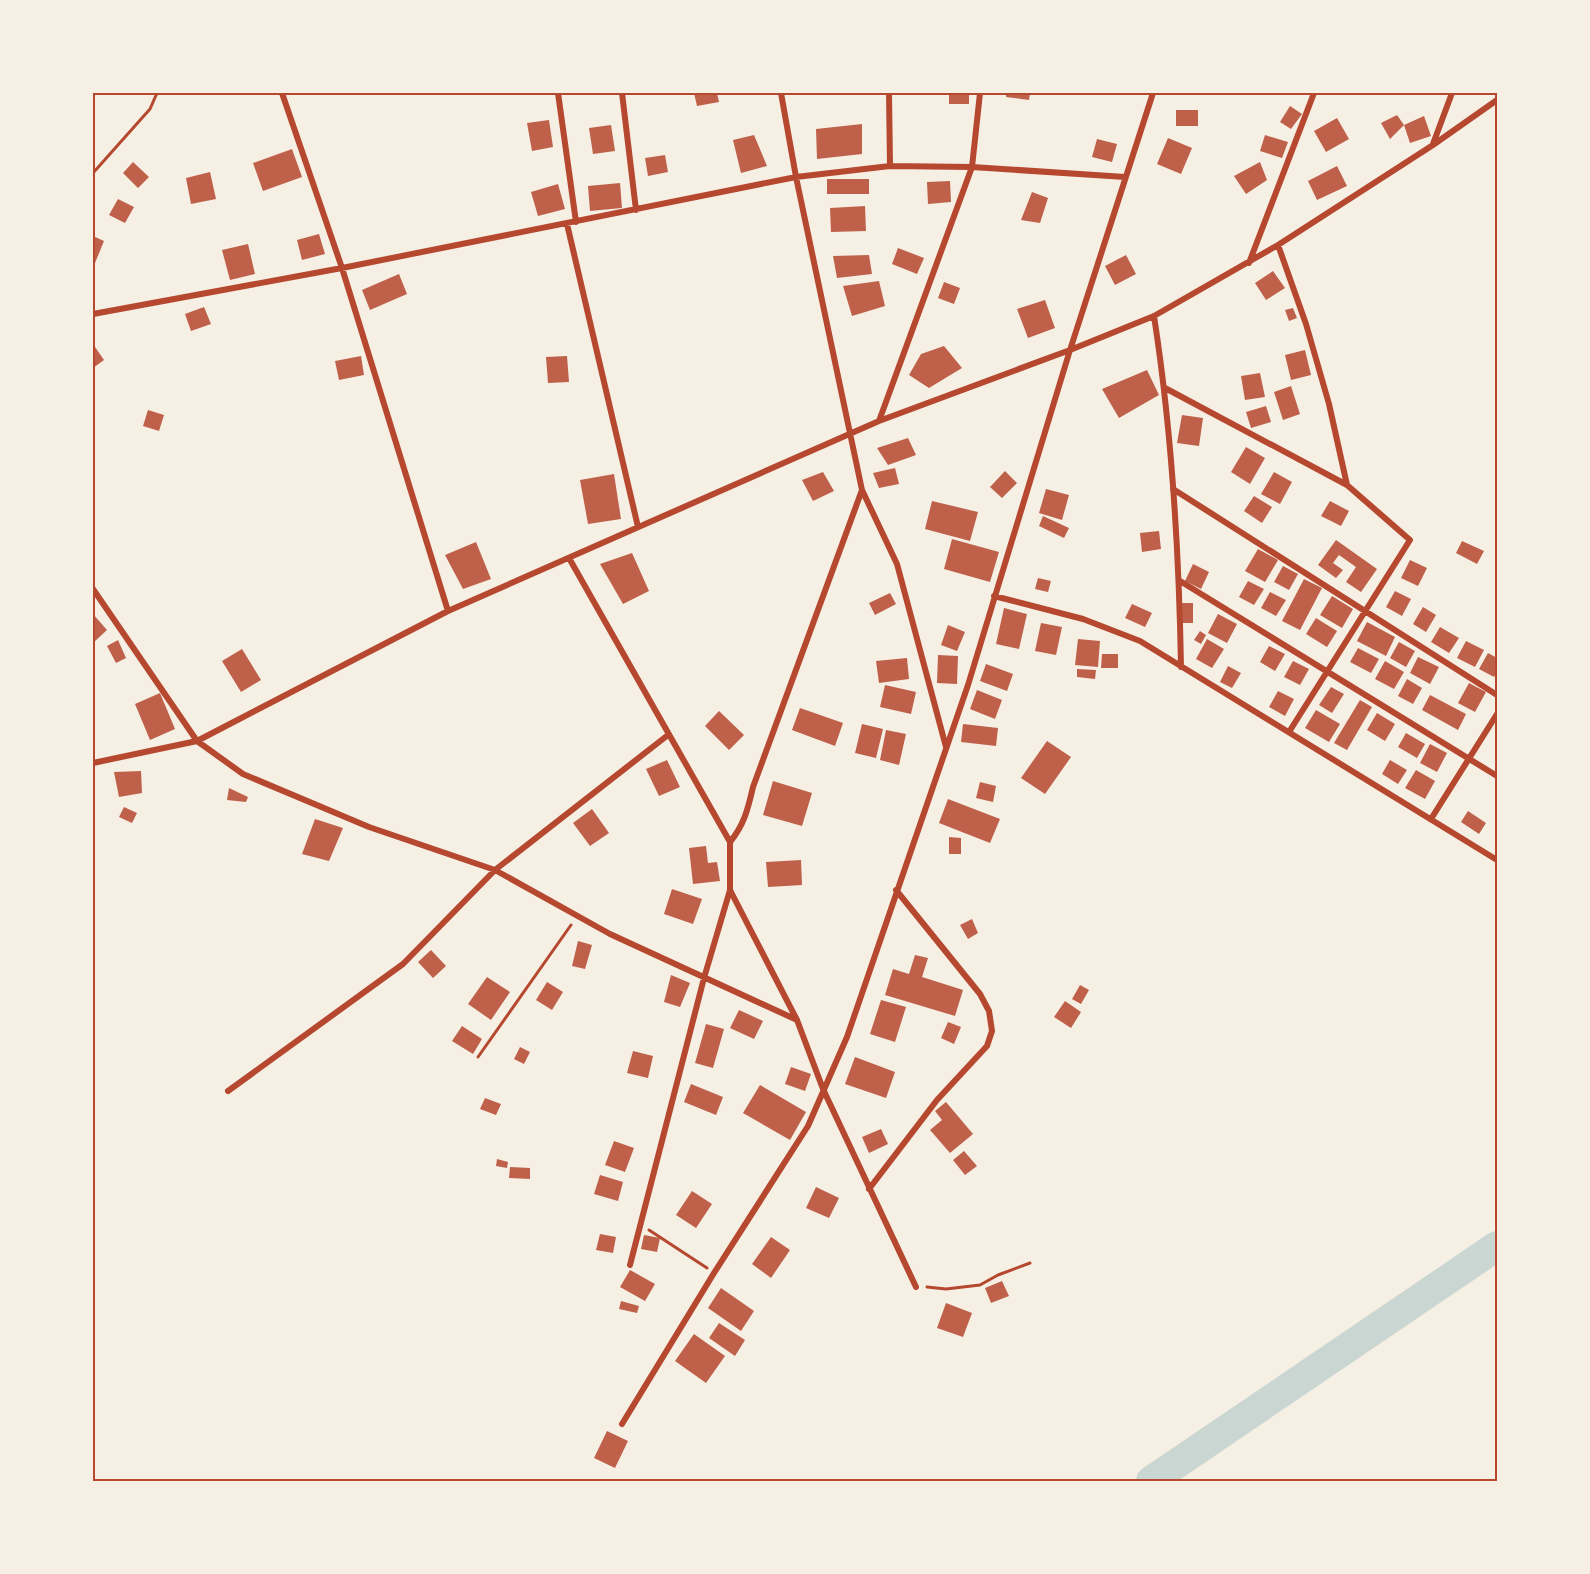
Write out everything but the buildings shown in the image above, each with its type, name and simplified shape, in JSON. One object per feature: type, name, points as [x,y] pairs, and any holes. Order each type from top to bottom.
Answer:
[{"type":"street","points":[[282,93],[342,267],[448,611]]},
{"type":"street","points":[[558,93],[576,222]]},
{"type":"street","points":[[621,93],[636,210]]},
{"type":"street","points":[[780,93],[862,490],[897,564],[946,748]]},
{"type":"street","points":[[889,93],[890,166]]},
{"type":"street","points":[[879,421],[972,167],[980,93]]},
{"type":"street","points":[[622,1424],[714,1273],[808,1126],[848,1036],[968,685],[1070,350],[1153,93]]},
{"type":"street","points":[[1249,264],[1314,93]]},
{"type":"street","points":[[1433,145],[1452,93]]},
{"type":"street","points":[[93,763],[197,741],[448,611],[879,421],[1070,350],[1154,316],[1249,264],[1433,145],[1497,99]]},
{"type":"street","points":[[93,314],[567,224],[796,177],[890,166],[972,167],[1125,177]]},
{"type":"street","points":[[567,224],[638,527]]},
{"type":"street","points":[[1278,245],[1306,324],[1329,404],[1347,485]]},
{"type":"street","points":[[1154,316],[1165,388],[1173,489],[1180,581],[1181,667]]},
{"type":"street","points":[[1165,388],[1347,485],[1410,540],[1289,732]]},
{"type":"street","points":[[1173,489],[1497,695]]},
{"type":"street","points":[[730,842],[740,830],[747,814],[753,787],[862,490]]},
{"type":"street","points":[[568,558],[730,842],[730,890],[704,978],[630,1265]]},
{"type":"street","points":[[1180,581],[1497,776]]},
{"type":"street","points":[[93,590],[197,741],[243,774],[369,827],[495,870],[610,934],[796,1020]]},
{"type":"street","points":[[994,596],[1083,619],[1140,641],[1497,860]]},
{"type":"street","points":[[1431,819],[1497,714]]},
{"type":"street","points":[[228,1091],[403,964],[495,870],[668,735]]},
{"type":"street","points":[[730,890],[796,1020],[823,1089],[916,1287]]},
{"type":"street","points":[[869,1189],[937,1100],[987,1046],[992,1031],[990,1011],[980,994],[897,890]]},
{"type":"path","points":[[93,173],[150,109],[157,93]]},
{"type":"path","points":[[478,1057],[577,916]]},
{"type":"path","points":[[640,1224],[714,1273]]},
{"type":"path","points":[[916,1287],[946,1289],[980,1286],[998,1275],[1030,1263]]},
{"type":"waterway","points":[[1151,1481],[1497,1246]]}]
